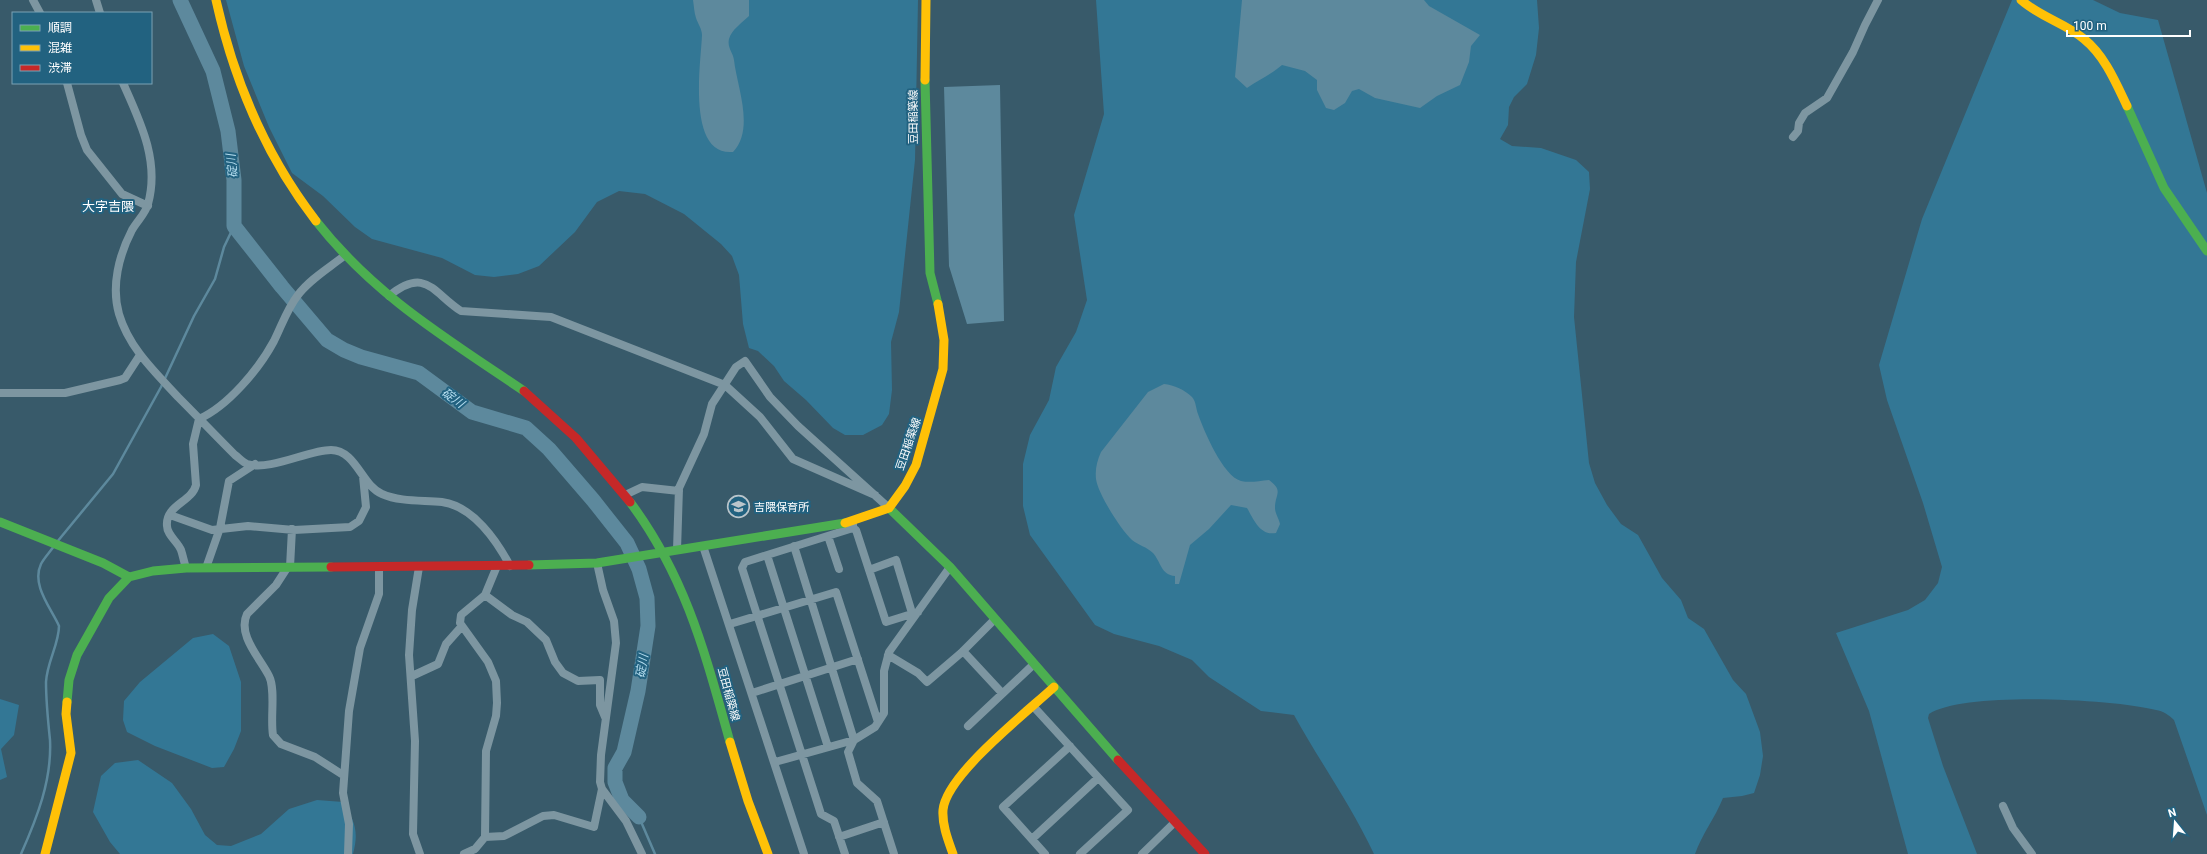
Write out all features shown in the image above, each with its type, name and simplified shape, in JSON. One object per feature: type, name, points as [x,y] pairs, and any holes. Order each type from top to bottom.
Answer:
[{"type":"street","points":[[33,0],[39,12]]},
{"type":"street","points":[[96,0],[100,12]]},
{"type":"street","name":"豆田稲築線","points":[[216,0],[232,64],[241,89],[274,160],[296,197],[344,256],[415,318],[527,394],[556,417],[625,495],[644,521],[676,576],[700,637],[746,799],[768,854]]},
{"type":"street","name":"豆田稲築線","points":[[889,508],[905,486],[916,465],[943,369],[944,340],[940,314],[930,273],[925,126],[926,0]]},
{"type":"street","points":[[1793,137],[1798,131],[1799,123],[1805,113],[1827,98],[1853,52],[1864,25],[1878,0]]},
{"type":"street","points":[[2021,0],[2031,9],[2084,39],[2103,60],[2114,78],[2164,188],[2207,251]]},
{"type":"street","points":[[67,84],[81,135],[87,150],[122,194],[148,206]]},
{"type":"street","points":[[123,84],[144,131],[150,156],[152,187],[148,206],[132,229],[118,264],[116,296],[119,314],[125,328],[140,355],[156,376],[235,455],[247,464],[286,461],[330,450],[340,452],[351,460],[371,486],[381,494],[397,498],[445,502],[457,506],[472,517],[491,536],[501,549],[510,566]]},
{"type":"street","points":[[186,568],[181,549],[168,532],[167,525],[170,515],[179,502],[195,491],[196,485],[193,444],[199,419],[213,412],[226,402],[248,377],[274,341],[296,297],[303,289],[344,256]]},
{"type":"street","points":[[389,296],[408,284],[426,284],[462,311],[550,317],[725,385],[760,417],[793,459],[875,495]]},
{"type":"street","points":[[0,393],[65,393],[120,380],[125,378],[140,355]]},
{"type":"street","points":[[677,550],[678,491],[704,434],[712,404],[736,367],[745,361],[770,397],[798,426],[875,495],[950,567],[1054,687],[1205,854]]},
{"type":"street","points":[[206,568],[220,530],[229,481],[255,464]]},
{"type":"street","points":[[170,515],[206,529],[220,530],[248,526],[292,529],[326,529],[354,525],[363,515],[366,507],[363,475]]},
{"type":"street","points":[[625,495],[642,487],[678,491]]},
{"type":"street","points":[[845,854],[834,821],[821,814],[742,564],[828,536],[889,508]]},
{"type":"street","points":[[0,522],[103,563],[129,578]]},
{"type":"street","points":[[45,854],[70,753],[66,714],[69,680],[77,655],[91,627],[109,598],[129,578],[153,571],[186,568],[510,566],[598,563],[662,552],[853,525]]},
{"type":"street","points":[[853,525],[856,530],[886,622],[915,613]]},
{"type":"street","points":[[292,529],[289,568],[282,578],[244,620],[246,634],[271,682],[273,735],[281,744],[315,756],[343,775]]},
{"type":"street","points":[[828,536],[839,569]]},
{"type":"street","points":[[703,546],[776,762],[804,854]]},
{"type":"street","points":[[794,546],[854,740],[848,752],[854,777],[877,801],[894,854]]},
{"type":"street","points":[[767,555],[828,747]]},
{"type":"street","points":[[869,570],[896,560],[915,613]]},
{"type":"street","points":[[598,563],[603,590],[614,621],[616,639],[601,755],[600,782],[602,789],[626,821],[642,854]]},
{"type":"street","points":[[464,854],[475,849],[485,837],[486,751],[496,716],[496,681],[488,662],[460,623],[461,615],[485,595],[497,566]]},
{"type":"street","points":[[348,854],[349,824],[343,793],[343,775],[349,711],[360,648],[379,594],[379,567]]},
{"type":"street","points":[[419,567],[410,633],[409,655],[412,676],[415,741],[414,834],[420,854]]},
{"type":"street","points":[[776,762],[854,740],[875,727],[884,713],[884,671],[888,655],[915,613],[950,567]]},
{"type":"street","points":[[730,624],[836,592],[878,722]]},
{"type":"street","points":[[485,595],[512,615],[527,622],[546,640],[555,662],[563,674],[578,681],[600,680],[600,704],[606,720]]},
{"type":"street","points":[[888,655],[918,673],[928,682],[963,651],[995,619]]},
{"type":"street","points":[[412,676],[438,664],[446,644],[462,626]]},
{"type":"street","points":[[963,651],[1002,693]]},
{"type":"street","points":[[752,692],[858,659]]},
{"type":"street","points":[[968,726],[1034,664]]},
{"type":"street","points":[[953,854],[943,827],[943,803],[948,793],[965,769],[1054,687]]},
{"type":"street","points":[[1033,706],[1128,810],[1080,854]]},
{"type":"street","points":[[1045,854],[1003,807],[1070,746]]},
{"type":"street","points":[[1032,839],[1098,778]]},
{"type":"street","points":[[485,837],[504,836],[543,816],[554,815],[594,827],[602,789]]},
{"type":"street","points":[[2003,806],[2013,828],[2032,854]]},
{"type":"street","points":[[840,836],[884,822]]},
{"type":"street","points":[[1142,854],[1175,822]]},
{"type":"shaded area","points":[[226,0],[918,0],[915,160],[899,312],[891,342],[892,390],[889,414],[882,425],[863,435],[845,435],[833,428],[806,400],[784,381],[774,366],[758,351],[749,348],[743,324],[739,275],[732,256],[721,244],[684,214],[645,194],[619,191],[597,202],[575,232],[539,266],[518,274],[494,277],[475,275],[442,258],[372,239],[355,227],[323,196],[292,173],[269,127],[244,66]]},
{"type":"shaded area","points":[[693,0],[749,0],[749,16],[732,32],[729,39],[729,47],[733,55],[744,120],[743,132],[739,143],[733,152],[718,149],[708,139],[702,124],[699,85],[702,35],[695,16]]},
{"type":"shaded area","points":[[1096,0],[1537,0],[1539,28],[1536,55],[1527,84],[1514,97],[1509,107],[1508,125],[1500,139],[1512,146],[1541,148],[1576,160],[1589,172],[1590,189],[1576,262],[1574,317],[1589,463],[1595,483],[1607,505],[1621,524],[1638,535],[1662,578],[1681,600],[1688,618],[1704,629],[1733,680],[1746,694],[1760,732],[1763,756],[1760,775],[1754,793],[1723,798],[1695,854],[1374,854],[1355,818],[1294,715],[1261,711],[1209,677],[1192,660],[1159,646],[1114,634],[1095,625],[1030,535],[1023,506],[1023,464],[1030,435],[1049,400],[1056,367],[1076,332],[1087,300],[1074,215],[1104,114]]},
{"type":"shaded area","points":[[1242,0],[1424,0],[1429,6],[1480,35],[1471,46],[1469,62],[1460,85],[1437,96],[1420,108],[1375,98],[1359,89],[1352,91],[1345,103],[1334,110],[1326,108],[1317,90],[1317,80],[1305,71],[1282,65],[1247,88],[1235,77]]},
{"type":"shaded area","points":[[2012,0],[2093,0],[2120,13],[2158,20],[2207,193],[2207,815],[2174,720],[2163,712],[2136,706],[2075,700],[2040,699],[1973,702],[1947,707],[1929,714],[1928,718],[1943,766],[1977,854],[1908,854],[1869,711],[1836,633],[1908,610],[1925,600],[1938,583],[1942,567],[1923,503],[1887,400],[1879,365],[1922,219]]},
{"type":"shaded area","points":[[1000,85],[1004,321],[967,324],[949,266],[944,87]]},
{"type":"shaded area","points":[[1164,384],[1179,388],[1189,394],[1193,399],[1209,441],[1221,462],[1234,477],[1241,481],[1248,482],[1269,480],[1274,484],[1278,493],[1275,508],[1280,524],[1276,533],[1270,533],[1262,530],[1255,522],[1247,508],[1231,505],[1209,529],[1190,545],[1179,584],[1175,584],[1175,576],[1164,571],[1153,553],[1132,540],[1127,535],[1105,502],[1096,479],[1098,459],[1101,452],[1148,392]]},
{"type":"shaded area","points":[[213,634],[229,646],[241,682],[241,731],[234,749],[224,767],[212,768],[155,746],[127,732],[123,720],[124,701],[140,682],[193,638]]},
{"type":"shaded area","points":[[0,699],[19,705],[14,735],[1,749],[7,777],[0,780]]},
{"type":"shaded area","points":[[138,760],[172,783],[191,809],[205,835],[217,845],[231,846],[261,834],[289,809],[317,800],[343,802],[355,827],[356,839],[353,854],[120,854],[110,842],[93,812],[101,776],[115,763]]},
{"type":"waterway","name":"碇川","points":[[180,0],[213,71],[228,131],[234,180],[234,226],[282,287],[327,340],[344,350],[361,357],[419,373],[472,412],[526,428],[549,449],[593,500],[627,543],[639,569],[647,598],[648,626],[638,691],[624,752],[615,768],[615,782],[622,800],[639,817]]},
{"type":"waterway","points":[[57,542],[113,474],[161,387],[194,316],[215,279],[224,247],[234,226]]},
{"type":"waterway","points":[[21,854],[38,813],[49,770],[50,740],[46,682],[48,667],[57,640],[59,626],[43,596],[38,580],[41,564],[54,546]]},
{"type":"waterway","points":[[639,817],[655,854]]},
{"type":"traffic: fast","points":[[925,80],[930,273],[938,304]]},
{"type":"traffic: fast","points":[[2127,106],[2164,188],[2207,251]]},
{"type":"traffic: fast","points":[[316,221],[362,272],[387,294],[439,334],[524,391]]},
{"type":"traffic: fast","points":[[630,502],[649,530],[680,587],[702,647],[730,742]]},
{"type":"traffic: fast","points":[[889,508],[950,567],[1118,760]]},
{"type":"traffic: fast","points":[[0,522],[103,563],[129,577]]},
{"type":"traffic: fast","points":[[529,565],[597,563],[845,523]]},
{"type":"traffic: fast","points":[[67,702],[69,680],[77,655],[109,598],[129,577],[153,571],[186,568],[331,567]]},
{"type":"traffic: slow","points":[[216,0],[232,59],[254,116],[281,170],[316,221]]},
{"type":"traffic: slow","points":[[925,80],[926,0]]},
{"type":"traffic: slow","points":[[2021,0],[2036,11],[2077,33],[2084,39],[2098,53],[2104,62],[2119,88],[2127,106]]},
{"type":"traffic: slow","points":[[845,523],[889,508],[905,486],[916,465],[943,369],[944,340],[938,304]]},
{"type":"traffic: slow","points":[[953,854],[943,821],[943,810],[948,796],[972,762],[1054,687]]},
{"type":"traffic: slow","points":[[45,854],[71,753],[66,714],[67,702]]},
{"type":"traffic: slow","points":[[730,742],[748,801],[768,854]]},
{"type":"traffic: jam","points":[[524,391],[576,438],[630,502]]},
{"type":"traffic: jam","points":[[331,567],[529,565]]},
{"type":"traffic: jam","points":[[1118,760],[1205,854]]},
{"type":"place","name":"吉隈保育所","points":[[739,507]]},
{"type":"district","name":"大字吉隈","points":[[108,206]]}]
